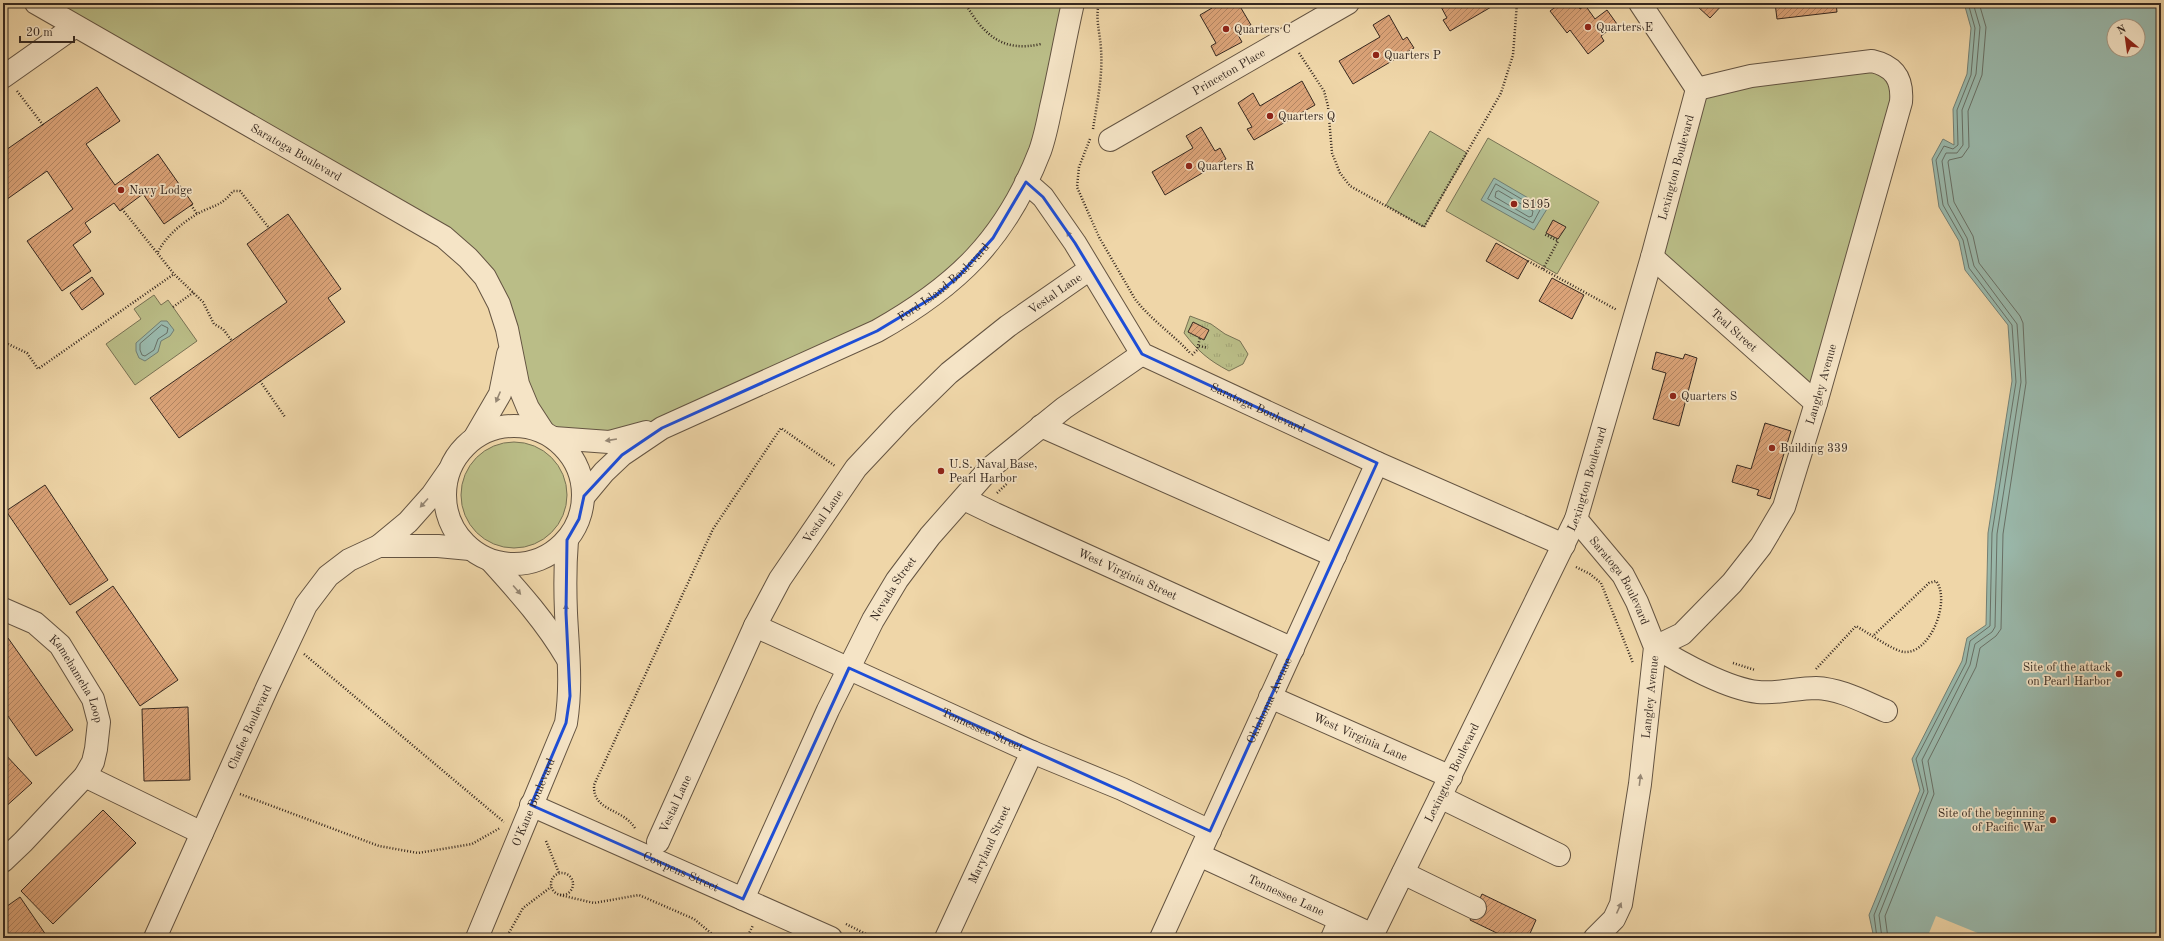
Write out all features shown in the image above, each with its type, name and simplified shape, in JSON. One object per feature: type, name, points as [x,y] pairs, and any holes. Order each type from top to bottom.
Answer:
[{"type":"street","name":"Saratoga Boulevard","points":[[36,3],[74,27],[444,237],[468,258],[485,277],[499,304],[520,390],[528,408],[548,435]]},
{"type":"street","name":"Ford Island Boulevard","points":[[548,435],[609,442],[662,428],[876,332],[928,300],[959,276],[993,238],[1009,216],[1040,151],[1073,3]]},
{"type":"street","name":"Princeton Place","points":[[1110,140],[1348,3]]},
{"type":"street","points":[[1640,3],[1697,89]]},
{"type":"street","points":[[4,76],[74,27]]},
{"type":"street","name":"Langley Avenue","points":[[1595,938],[1614,919],[1621,904],[1640,784],[1654,647],[1682,634],[1732,583],[1761,546],[1784,507],[1816,403],[1901,102],[1902,88],[1895,74],[1886,64],[1872,60],[1751,76],[1697,89]]},
{"type":"street","name":"Lexington Boulevard","points":[[1372,936],[1576,519],[1652,257],[1697,89]]},
{"type":"street","points":[[1026,182],[1043,197],[1090,269],[1142,354]]},
{"type":"street","name":"Teal Street","points":[[1652,257],[1816,403]]},
{"type":"street","name":"Vestal Lane","points":[[658,842],[755,626],[780,579],[850,477],[902,418],[949,373],[1008,326],[1090,269]]},
{"type":"street","name":"Saratoga Boulevard","points":[[475,437],[500,394],[509,345]]},
{"type":"street","name":"Saratoga Boulevard","points":[[1142,354],[1377,463],[1564,545]]},
{"type":"street","name":"Nevada Street","points":[[743,899],[872,620],[897,580],[930,536],[974,504],[990,468],[1064,408],[1142,354]]},
{"type":"street","points":[[508,426],[526,426],[548,435],[570,454],[580,474],[584,496],[579,519],[567,540],[551,554],[532,562],[511,564],[491,561],[470,550],[456,534],[447,514],[444,493],[448,472],[455,459],[475,437],[491,429],[508,426]]},
{"type":"street","points":[[1041,426],[1335,556]]},
{"type":"street","name":"Ford Island Boulevard","points":[[584,496],[604,472],[622,455],[662,428]]},
{"type":"street","name":"Oklahoma Avenue","points":[[1161,938],[1377,463]]},
{"type":"street","name":"Chafee Boulevard","points":[[155,938],[306,605],[328,576],[349,560],[379,546],[408,522],[432,495],[448,472]]},
{"type":"street","name":"West Virginia Street","points":[[974,504],[1292,648]]},
{"type":"street","name":"Saratoga Boulevard","points":[[1576,519],[1623,575],[1637,602],[1654,647]]},
{"type":"street","name":"O'Kane Boulevard","points":[[477,938],[566,723],[570,696],[570,663],[566,614],[565,568],[567,540]]},
{"type":"street","name":"Chafee Boulevard","points":[[379,546],[438,546],[470,550]]},
{"type":"street","points":[[491,561],[548,626],[570,663]]},
{"type":"street","name":"Kamehameha Loop","points":[[3,609],[26,617],[60,645],[93,699],[99,722],[93,762],[85,776],[24,842],[3,861]]},
{"type":"street","name":"Tennessee Street","points":[[755,626],[1032,752],[1122,789],[1210,831]]},
{"type":"street","points":[[1654,647],[1676,660],[1721,681],[1758,692],[1818,688],[1848,695],[1886,711]]},
{"type":"street","name":"West Virginia Lane","points":[[1270,697],[1450,777]]},
{"type":"street","name":"Maryland Street","points":[[946,938],[1032,752]]},
{"type":"street","points":[[85,776],[202,833]]},
{"type":"street","points":[[1440,797],[1559,855]]},
{"type":"street","name":"Cowpens Street","points":[[531,805],[831,938]]},
{"type":"street","name":"Tennessee Lane","points":[[1199,855],[1336,929],[1372,936]]},
{"type":"street","points":[[1403,873],[1475,908]]},
{"type":"path","points":[[965,3],[978,24],[990,36],[1007,45],[1026,47],[1041,44]]},
{"type":"path","points":[[1289,37],[1324,91],[1328,106],[1332,153],[1340,173],[1350,186],[1424,227],[1501,93],[1513,55],[1516,3]]},
{"type":"path","points":[[4,76],[42,125]]},
{"type":"path","points":[[158,252],[164,239],[197,214],[220,205],[233,191],[240,191],[269,228]]},
{"type":"path","points":[[190,205],[197,214]]},
{"type":"path","points":[[122,209],[146,240],[158,252],[174,274],[203,302],[214,324],[223,329],[232,341]]},
{"type":"path","points":[[1543,270],[1558,241],[1544,234]]},
{"type":"path","points":[[1528,261],[1634,319]]},
{"type":"path","points":[[3,333],[8,344],[27,353],[38,369],[174,274]]},
{"type":"path","points":[[173,307],[194,292]]},
{"type":"path","points":[[3,311],[3,327]]},
{"type":"path","points":[[1192,355],[1199,346],[1200,338]]},
{"type":"path","points":[[1199,346],[1208,348]]},
{"type":"path","points":[[260,381],[285,417]]},
{"type":"path","points":[[658,842],[638,832],[629,819],[599,803],[594,794],[594,785],[713,529],[780,428],[850,477]]},
{"type":"path","points":[[974,504],[1018,473]]},
{"type":"path","points":[[1576,567],[1590,574],[1600,583],[1635,668]]},
{"type":"path","points":[[1815,670],[1856,626],[1898,651],[1906,653],[1916,650],[1933,629],[1940,612],[1942,600],[1939,585],[1936,581],[1929,583],[1874,636]]},
{"type":"path","points":[[232,791],[379,846],[418,853],[472,844],[506,825],[289,641]]},
{"type":"path","points":[[1731,663],[1760,672]]},
{"type":"path","points":[[546,842],[559,873]]},
{"type":"path","points":[[560,895],[568,892],[573,882],[566,873],[559,873],[551,879],[551,887],[554,892],[560,895],[594,903],[639,895],[694,919],[717,938]]},
{"type":"path","points":[[506,938],[524,908],[551,887]]},
{"type":"path","points":[[748,938],[754,924]]},
{"type":"highlighted area","points":[[1026,182],[1043,197],[1075,243],[1142,354],[1377,463],[1210,831],[849,668],[743,899],[531,805],[566,723],[570,696],[566,613],[567,540],[579,519],[584,496],[622,455],[662,428],[877,331],[935,296],[959,276],[993,238]]},
{"type":"green space","points":[[36,3],[1073,3],[1026,182],[935,296],[662,428],[554,438],[468,258]]},
{"type":"green space","points":[[1872,61],[1902,88],[1816,403],[1652,257],[1697,89]]},
{"type":"green space","points":[[1430,131],[1467,153],[1424,227],[1386,205]]},
{"type":"green space","points":[[1488,138],[1599,202],[1557,274],[1446,211]]},
{"type":"green space","points":[[154,295],[161,305],[168,300],[197,341],[135,385],[106,344],[141,319],[134,309]]},
{"type":"green space","points":[[1190,316],[1211,324],[1225,334],[1240,341],[1248,354],[1243,364],[1229,371],[1204,355],[1184,333]]},
{"type":"green space","points":[[514,442],[534,446],[552,457],[563,475],[567,495],[563,515],[552,533],[534,544],[514,548],[494,544],[476,533],[465,515],[461,495],[465,475],[476,457],[494,446]]},
{"type":"water","points":[[1964,3],[2161,3],[2161,938],[1874,938],[1869,915],[1920,790],[1912,759],[1962,661],[1967,638],[1986,625],[1988,533],[2012,381],[2008,325],[1965,270],[1959,241],[1939,207],[1932,159],[1943,139],[1954,145],[1953,109],[1967,74],[1971,28]]},
{"type":"water","name":"S195","points":[[1494,178],[1547,209],[1534,230],[1481,200]]},
{"type":"water","points":[[161,321],[167,321],[174,330],[170,336],[161,341],[158,352],[145,361],[139,358],[136,351],[136,343]]},
{"type":"pier","points":[[1936,916],[1990,938],[1927,938]]},
{"type":"building","name":"Quarters C","points":[[1210,3],[1238,3],[1251,25],[1237,33],[1242,42],[1216,56],[1211,46],[1216,43],[1200,15],[1212,8]]},
{"type":"building","points":[[1439,3],[1498,3],[1450,31],[1443,20],[1447,18]]},
{"type":"building","name":"Quarters E","points":[[1561,3],[1576,3],[1580,9],[1585,5],[1595,19],[1607,10],[1617,24],[1601,36],[1604,41],[1588,54],[1570,30],[1567,33],[1550,11]]},
{"type":"building","points":[[1699,3],[1724,3],[1710,18],[1697,6]]},
{"type":"building","points":[[1775,3],[1836,3],[1837,12],[1777,19]]},
{"type":"building","name":"Quarters P","points":[[1389,15],[1403,40],[1407,37],[1414,48],[1353,84],[1339,61],[1380,37],[1373,25]]},
{"type":"building","name":"Quarters Q","points":[[1302,81],[1315,105],[1254,140],[1247,129],[1252,127],[1238,103],[1253,93],[1260,106]]},
{"type":"building","name":"Navy Lodge","points":[[97,87],[120,121],[86,144],[115,185],[158,154],[193,204],[164,224],[143,194],[120,211],[114,203],[85,223],[91,232],[73,245],[91,271],[62,291],[27,241],[73,209],[47,171],[3,202],[3,152]]},
{"type":"building","name":"Quarters R","points":[[1201,127],[1215,151],[1220,148],[1226,159],[1165,195],[1152,172],[1193,148],[1186,136]]},
{"type":"building","points":[[288,214],[341,289],[328,298],[345,322],[179,438],[150,398],[287,302],[247,244]]},
{"type":"building","points":[[1553,220],[1566,227],[1558,239],[1546,233]]},
{"type":"building","points":[[1496,243],[1528,261],[1518,279],[1486,261]]},
{"type":"building","points":[[92,277],[104,294],[82,310],[70,293]]},
{"type":"building","points":[[1552,278],[1584,295],[1572,319],[1539,301]]},
{"type":"building","points":[[1193,322],[1209,330],[1204,340],[1188,332]]},
{"type":"building","name":"Quarters S","points":[[1656,352],[1683,359],[1685,354],[1697,358],[1679,426],[1653,419],[1666,373],[1652,369]]},
{"type":"building","name":"Building 339","points":[[1765,423],[1791,431],[1770,499],[1757,495],[1759,490],[1732,482],[1737,465],[1751,469]]},
{"type":"building","points":[[45,485],[108,580],[70,605],[6,511]]},
{"type":"building","points":[[113,586],[178,680],[140,706],[76,612]]},
{"type":"building","points":[[8,638],[73,730],[36,756],[3,709],[3,641]]},
{"type":"building","points":[[188,707],[190,780],[144,781],[142,709]]},
{"type":"building","points":[[3,752],[32,783],[3,809]]},
{"type":"building","points":[[103,810],[136,843],[53,924],[21,891]]},
{"type":"building","points":[[1482,894],[1536,920],[1528,938],[1507,938],[1470,920]]},
{"type":"building","points":[[20,897],[46,935],[41,938],[3,938],[3,909]]},
{"type":"place","name":"Quarters E","points":[[1588,27]]},
{"type":"place","name":"Quarters C","points":[[1226,29]]},
{"type":"place","name":"Quarters P","points":[[1376,55]]},
{"type":"place","name":"Quarters Q","points":[[1270,116]]},
{"type":"place","name":"Quarters R","points":[[1189,166]]},
{"type":"place","name":"Navy Lodge","points":[[121,190]]},
{"type":"place","name":"S195","points":[[1514,204]]},
{"type":"place","name":"Quarters S","points":[[1673,396]]},
{"type":"place","name":"Building 339","points":[[1772,448]]},
{"type":"place","name":"U.S. Naval Base, Pearl Harbor","points":[[941,471]]},
{"type":"place","name":"Site of the attack on Pearl Harbor","points":[[2119,674]]},
{"type":"place","name":"Site of the beginning of Pacific War","points":[[2053,820]]}]
